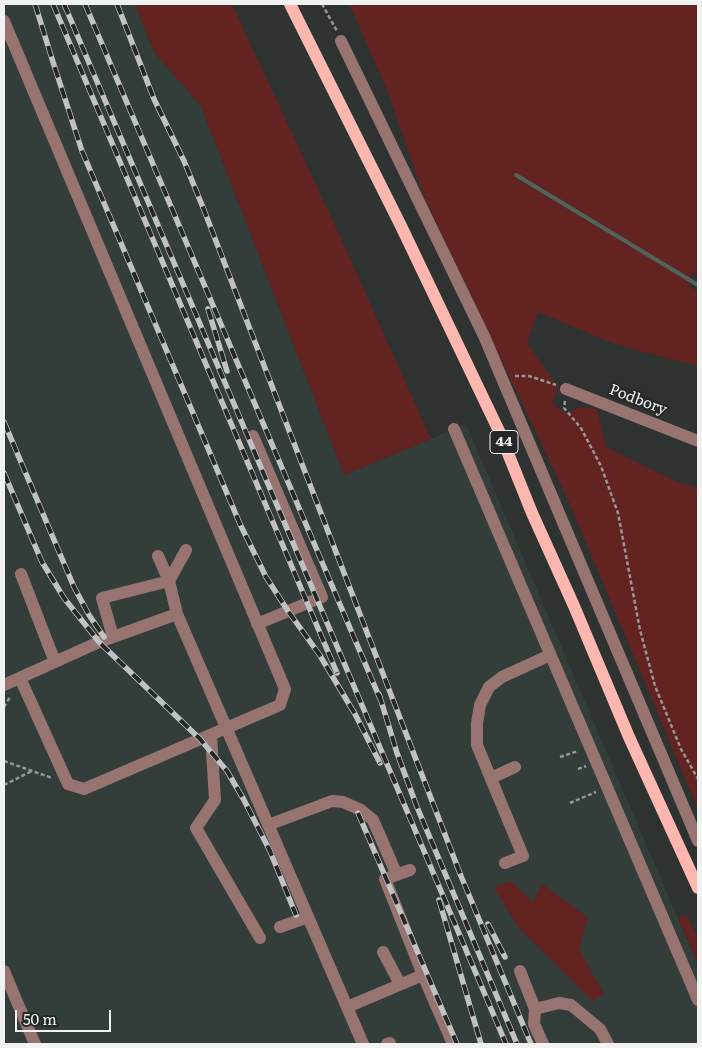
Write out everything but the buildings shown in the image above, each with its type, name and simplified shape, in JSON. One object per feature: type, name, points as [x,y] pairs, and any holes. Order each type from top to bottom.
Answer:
[{"type":"main road","name":"44","points":[[290,4],[401,226],[499,431],[532,513],[698,888]]},
{"type":"street","points":[[4,21],[284,689],[280,704],[84,789],[68,784],[20,678]]},
{"type":"street","points":[[341,41],[484,336],[698,841]]},
{"type":"street","name":"Podbory","points":[[566,389],[698,441]]},
{"type":"street","points":[[454,429],[698,1000]]},
{"type":"street","points":[[253,436],[322,597],[257,624]]},
{"type":"street","points":[[113,637],[102,598],[169,581],[186,550]]},
{"type":"street","points":[[158,556],[169,581],[177,614],[363,1044]]},
{"type":"street","points":[[21,574],[55,662]]},
{"type":"street","points":[[4,685],[113,637],[177,614]]},
{"type":"street","points":[[505,863],[523,856],[477,744],[480,705],[489,687],[502,676],[550,655]]},
{"type":"street","points":[[211,735],[215,800],[196,828],[260,938]]},
{"type":"street","points":[[491,778],[515,767]]},
{"type":"street","points":[[268,825],[332,801],[343,802],[361,810],[373,820],[397,875]]},
{"type":"street","points":[[410,870],[385,879],[453,1044]]},
{"type":"street","points":[[280,927],[308,917]]},
{"type":"street","points":[[383,952],[400,984]]},
{"type":"street","points":[[520,971],[536,1009],[534,1024],[543,1044]]},
{"type":"street","points":[[4,972],[35,1044]]},
{"type":"street","points":[[347,1007],[423,975]]},
{"type":"street","points":[[536,1009],[559,1002],[571,1005],[600,1029],[608,1044]]},
{"type":"path","points":[[322,4],[341,41]]},
{"type":"path","points":[[529,376],[566,389],[564,408],[581,428],[601,466],[618,513],[640,630],[655,686],[681,749],[698,778]]},
{"type":"path","points":[[560,757],[590,747]]},
{"type":"path","points":[[4,761],[68,784]]},
{"type":"path","points":[[4,784],[32,771]]},
{"type":"path","points":[[570,803],[607,787]]},
{"type":"shaded area","points":[[4,4],[135,4],[154,52],[201,106],[344,475],[466,424],[698,965],[698,1044],[4,1044]]},
{"type":"shaded area","points":[[135,4],[232,4],[344,245],[431,439],[344,475],[201,106],[154,52]]},
{"type":"shaded area","points":[[349,4],[698,4],[698,274],[692,272],[690,287],[698,291],[698,366],[617,345],[538,312],[527,343],[558,387],[552,403],[565,413],[581,407],[597,409],[606,447],[678,482],[698,488],[698,809],[569,502],[423,194],[387,89]]},
{"type":"shaded area","points":[[511,881],[533,902],[542,884],[588,917],[579,949],[604,994],[593,1001],[518,927],[494,887]]},
{"type":"shaded area","points":[[687,916],[698,938],[698,965],[678,917]]},
{"type":"waterway","points":[[516,175],[698,285]]},
{"type":"railway","points":[[35,4],[82,151],[240,524],[266,577],[319,654],[355,714],[380,763]]},
{"type":"railway","points":[[53,4],[337,673]]},
{"type":"railway","points":[[64,4],[506,1044]]},
{"type":"railway","points":[[85,4],[381,701]]},
{"type":"railway","points":[[117,4],[154,99],[184,161],[204,210],[461,876],[531,1044]]},
{"type":"railway","points":[[208,309],[227,371]]},
{"type":"railway","points":[[4,422],[74,587],[89,615],[104,637]]},
{"type":"railway","points":[[4,473],[42,562],[64,598],[99,642],[200,739],[227,771],[270,851],[296,915]]},
{"type":"railway","points":[[379,694],[397,753],[417,807],[517,1044]]},
{"type":"railway","points":[[358,813],[457,1044]]},
{"type":"railway","points":[[439,900],[481,1044]]},
{"type":"railway","points":[[488,924],[505,957]]}]
